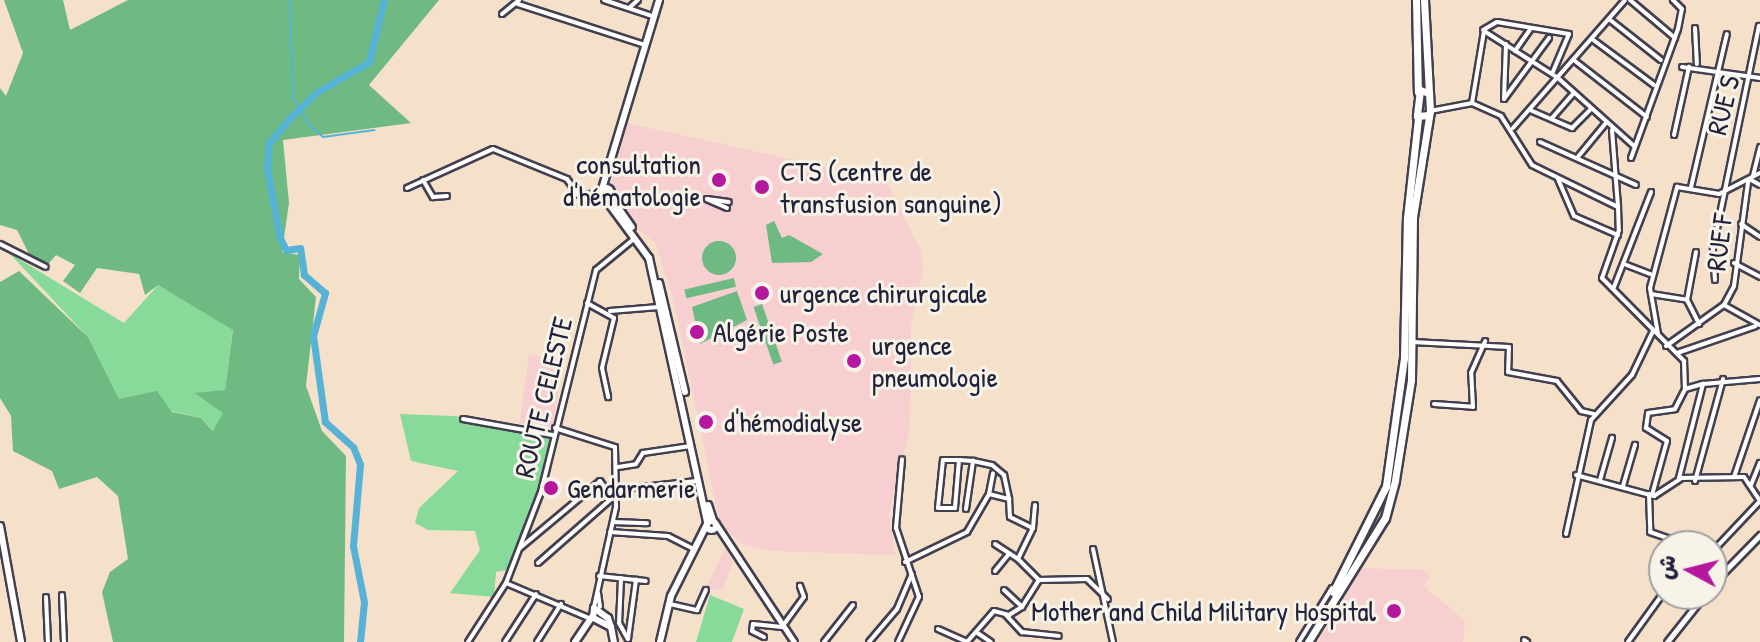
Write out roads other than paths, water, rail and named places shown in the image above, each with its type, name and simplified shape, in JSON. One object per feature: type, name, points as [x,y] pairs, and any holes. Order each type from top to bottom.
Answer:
[{"type":"highway","points":[[1405,427],[1399,425],[1404,358],[1407,218],[1418,118],[1416,0]]},
{"type":"highway","points":[[1306,642],[1356,558],[1387,514],[1405,427],[1412,342],[1413,217],[1430,113],[1424,0]]},
{"type":"highway","points":[[1418,92],[1430,96]]},
{"type":"highway","points":[[1418,118],[1430,113]]},
{"type":"highway","points":[[1356,558],[1384,495],[1404,358]]},
{"type":"main road","points":[[605,193],[652,16],[661,0]]},
{"type":"main road","points":[[644,44],[661,0]]},
{"type":"main road","points":[[605,193],[637,236],[664,307],[699,481],[711,525],[727,541],[794,642]]},
{"type":"main road","points":[[605,193],[647,244],[664,307],[711,525]]},
{"type":"main road","points":[[660,642],[668,604],[692,548],[700,534],[711,525]]},
{"type":"main road","points":[[0,526],[21,642]]},
{"type":"main road","points":[[1728,568],[1760,535]]},
{"type":"main road","points":[[1667,642],[1692,610]]},
{"type":"main road","points":[[575,642],[596,614],[611,627],[614,642]]},
{"type":"street","points":[[629,8],[632,0]]},
{"type":"street","points":[[629,8],[638,0]]},
{"type":"street","points":[[1513,128],[1627,0],[1675,38]]},
{"type":"street","points":[[1631,158],[1647,117],[1661,60],[1675,38],[1682,9],[1673,0]]},
{"type":"street","points":[[608,1],[652,16]]},
{"type":"street","points":[[502,14],[518,2],[644,44]]},
{"type":"street","points":[[1609,19],[1661,60]]},
{"type":"street","points":[[1472,103],[1483,31],[1497,22],[1573,38],[1552,74]]},
{"type":"street","name":"RUE S","points":[[1715,280],[1724,193],[1752,72],[1759,26]]},
{"type":"street","points":[[1515,51],[1531,28]]},
{"type":"street","points":[[1695,28],[1697,65]]},
{"type":"street","points":[[1483,31],[1558,78],[1612,130],[1634,146]]},
{"type":"street","points":[[1691,187],[1727,34]]},
{"type":"street","points":[[1506,44],[1503,99],[1534,62],[1549,38]]},
{"type":"street","points":[[1592,39],[1654,85]]},
{"type":"street","points":[[1754,60],[1760,63]]},
{"type":"street","points":[[1575,61],[1647,117]]},
{"type":"street","points":[[1682,67],[1697,65],[1752,72],[1760,78]]},
{"type":"street","points":[[1674,135],[1690,67]]},
{"type":"street","points":[[1552,119],[1574,93]]},
{"type":"street","points":[[1430,96],[1444,105]]},
{"type":"street","points":[[1430,113],[1444,105],[1472,103],[1513,128],[1529,162],[1618,207]]},
{"type":"street","points":[[1530,110],[1573,127],[1591,109]]},
{"type":"street","points":[[1577,158],[1606,123]]},
{"type":"street","points":[[1612,130],[1618,235],[1602,275],[1686,365],[1685,389],[1675,409],[1648,413],[1646,428],[1667,441],[1650,495],[1650,530]]},
{"type":"street","points":[[1540,142],[1636,185]]},
{"type":"street","name":"RUE F","points":[[1724,305],[1760,147]]},
{"type":"street","points":[[407,188],[493,149],[567,179],[578,195],[605,193]]},
{"type":"street","points":[[1659,337],[1651,294],[1652,275],[1677,188],[1691,187],[1724,193],[1760,173]]},
{"type":"street","points":[[1558,179],[1574,216],[1618,235]]},
{"type":"street","points":[[423,180],[433,197],[447,196]]},
{"type":"street","points":[[1751,180],[1760,185]]},
{"type":"street","points":[[1614,287],[1651,192]]},
{"type":"street","points":[[1741,224],[1760,237]]},
{"type":"street","name":"ROUTE CELESTE","points":[[468,642],[506,583],[553,435],[587,303],[602,260],[637,236]]},
{"type":"street","points":[[0,244],[46,267]]},
{"type":"street","points":[[1696,252],[1687,300],[1699,324]]},
{"type":"street","points":[[1734,263],[1760,277]]},
{"type":"street","points":[[1624,264],[1652,275]]},
{"type":"street","points":[[1651,294],[1687,300]]},
{"type":"street","points":[[587,303],[610,311],[664,307]]},
{"type":"street","points":[[1666,346],[1724,305],[1758,326]]},
{"type":"street","points":[[608,397],[602,368],[615,332],[610,311]]},
{"type":"street","points":[[1675,354],[1758,326]]},
{"type":"street","points":[[1566,534],[1576,475],[1594,414],[1632,375],[1653,331]]},
{"type":"street","points":[[1434,404],[1473,407],[1471,373],[1485,341]]},
{"type":"street","points":[[1412,342],[1433,348],[1485,341],[1511,349],[1508,372],[1557,381],[1581,411],[1594,414]]},
{"type":"street","points":[[1685,389],[1723,379],[1760,379]]},
{"type":"street","points":[[1695,481],[1723,379]]},
{"type":"street","points":[[1680,479],[1703,384]]},
{"type":"street","points":[[1734,477],[1760,400]]},
{"type":"street","points":[[463,419],[553,435]]},
{"type":"street","points":[[506,583],[596,614],[599,576],[613,522],[616,490],[617,467],[612,440],[555,428]]},
{"type":"street","points":[[1600,480],[1612,438]]},
{"type":"street","points":[[1623,486],[1635,445]]},
{"type":"street","points":[[617,467],[636,464],[643,453],[692,446]]},
{"type":"street","points":[[898,642],[917,605],[912,574],[905,562],[894,514],[902,459]]},
{"type":"street","points":[[905,562],[967,532],[989,494],[992,465],[973,461],[959,460],[940,461],[938,508],[955,508],[959,460]]},
{"type":"street","points":[[966,509],[973,461]]},
{"type":"street","points":[[1751,485],[1759,472],[1760,463]]},
{"type":"street","points":[[993,472],[1004,475],[1010,517],[1033,528]]},
{"type":"street","points":[[1576,475],[1650,495],[1680,479],[1695,481],[1734,477],[1751,485],[1760,501],[1728,535]]},
{"type":"street","points":[[517,550],[600,481],[614,498]]},
{"type":"street","points":[[616,490],[699,481]]},
{"type":"street","points":[[989,494],[1009,499]]},
{"type":"street","points":[[538,563],[614,498]]},
{"type":"street","points":[[1018,559],[1033,528],[1035,505]]},
{"type":"street","points":[[613,522],[647,523]]},
{"type":"street","points":[[610,532],[668,536],[692,548]]},
{"type":"street","points":[[995,544],[1018,559],[1039,580],[1087,579],[1108,599]]},
{"type":"street","points":[[1093,549],[1108,599],[1113,642]]},
{"type":"street","points":[[995,571],[1009,553]]},
{"type":"street","points":[[869,642],[897,609],[912,574]]},
{"type":"street","points":[[599,576],[646,581]]},
{"type":"street","points":[[621,578],[619,623],[628,639],[636,580]]},
{"type":"street","points":[[1005,614],[1022,607],[1039,580]]},
{"type":"street","points":[[764,637],[752,631],[753,624],[782,627],[804,597],[800,586]]},
{"type":"street","points":[[668,604],[697,610],[706,590]]},
{"type":"street","points":[[1004,590],[1022,607]]},
{"type":"street","points":[[505,642],[536,594]]},
{"type":"street","points":[[62,595],[64,642]]},
{"type":"street","points":[[46,597],[48,642]]},
{"type":"street","points":[[537,642],[561,604]]},
{"type":"street","points":[[824,642],[853,605]]},
{"type":"street","points":[[1628,642],[1651,610]]},
{"type":"street","points":[[938,629],[967,642],[994,611],[1005,614],[1022,632],[1059,636]]},
{"type":"street","points":[[975,632],[991,642]]},
{"type":"waterway","points":[[290,0],[293,98],[310,126],[323,137],[375,130]]},
{"type":"waterway","points":[[360,642],[364,602],[353,546],[360,464],[353,447],[325,422],[313,336],[325,293],[304,275],[300,248],[286,250],[280,238],[267,169],[269,143],[290,118],[317,92],[369,62],[384,0]]},
{"type":"place","name":"consultation d'hématologie","points":[[719,180]]},
{"type":"place","name":"CTS (centre de transfusion sanguine)","points":[[762,187]]},
{"type":"place","name":"urgence chirurgicale","points":[[762,293]]},
{"type":"place","name":"Algérie Poste","points":[[697,332]]},
{"type":"place","name":"urgence pneumologie","points":[[854,361]]},
{"type":"place","name":"d'hémodialyse","points":[[706,422]]},
{"type":"place","name":"Gendarmerie","points":[[551,488]]},
{"type":"place","name":"Mother and Child Military Hospital","points":[[1394,611]]}]
